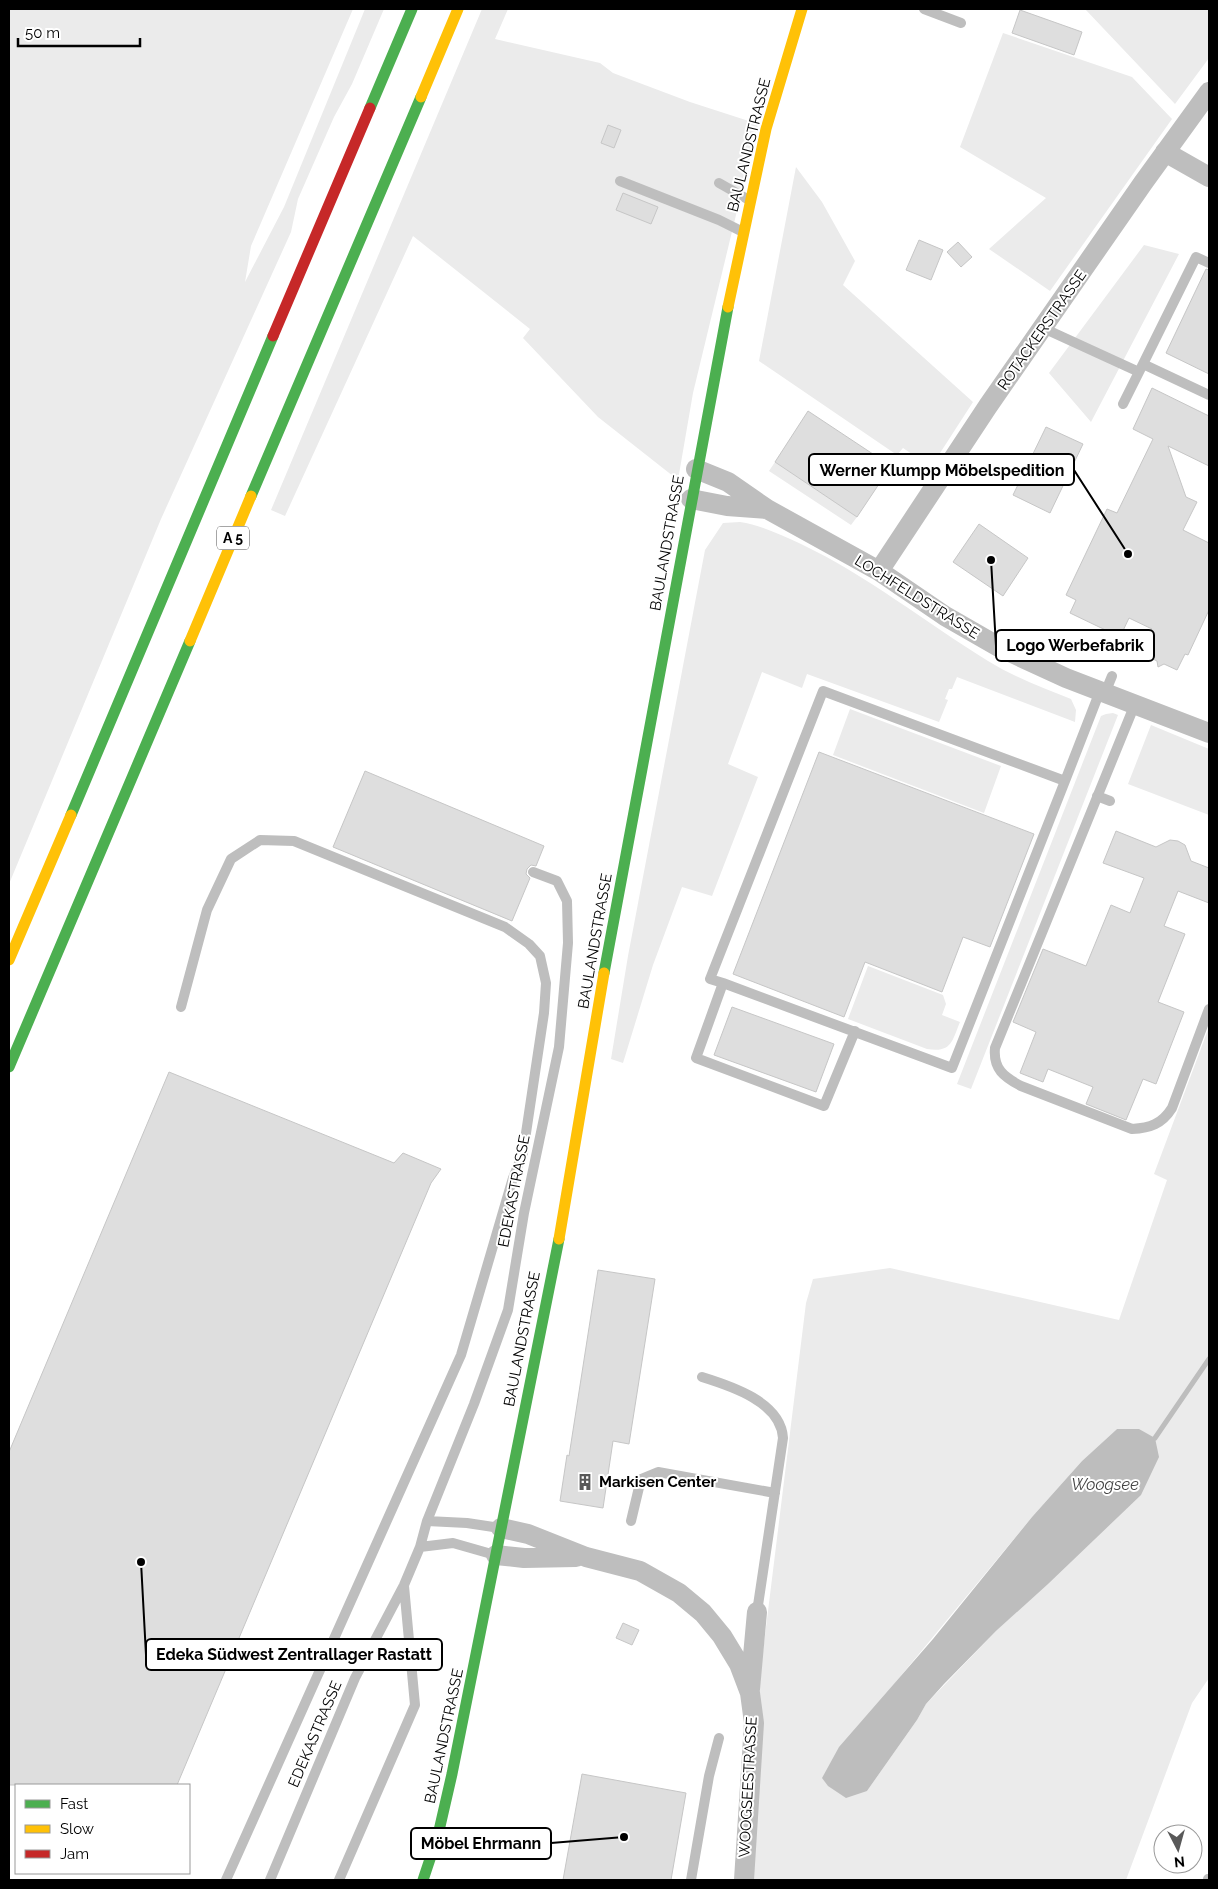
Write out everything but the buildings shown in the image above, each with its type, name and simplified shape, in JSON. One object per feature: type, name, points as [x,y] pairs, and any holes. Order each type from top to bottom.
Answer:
[{"type":"main road","points":[[9,960],[412,9]]},
{"type":"main road","name":"A 5","points":[[9,1067],[458,9]]},
{"type":"main road","name":"BAULANDSTRASSE","points":[[423,1880],[438,1835],[452,1774],[560,1228],[588,1074],[605,966],[690,499],[743,233],[766,129],[802,9]]},
{"type":"street","name":"ROTACKERSTRASSE","points":[[879,571],[988,406],[1209,92]]},
{"type":"street","points":[[1165,152],[1209,177]]},
{"type":"street","name":"LOCHFELDSTRASSE","points":[[696,469],[728,482],[767,509],[879,571],[945,616],[999,648],[1031,663],[1106,686],[1135,704],[1209,731]]},
{"type":"street","name":"LOCHFELDSTRASSE","points":[[690,499],[727,506],[767,509]]},
{"type":"street","name":"WOOGSEESTRASSE","points":[[501,1528],[528,1534],[586,1557],[640,1571],[679,1593],[703,1613],[722,1636],[739,1664],[750,1693]]},
{"type":"street","name":"WOOGSEESTRASSE","points":[[496,1555],[524,1558],[586,1557]]},
{"type":"street","name":"WOOGSEESTRASSE","points":[[744,1880],[754,1723],[750,1693],[757,1612]]},
{"type":"lane","points":[[924,9],[961,23]]},
{"type":"lane","points":[[620,181],[719,220],[743,233]]},
{"type":"lane","points":[[719,183],[751,201]]},
{"type":"lane","points":[[1123,404],[1196,257],[1209,263]]},
{"type":"lane","points":[[1043,328],[1209,395]]},
{"type":"lane","points":[[1065,781],[823,692],[710,979],[952,1068],[1065,781],[1106,686]]},
{"type":"lane","points":[[1135,704],[995,1048],[994,1059],[1000,1071],[1008,1079],[1022,1086],[1132,1129],[1146,1128],[1166,1118],[1172,1108],[1209,1009]]},
{"type":"lane","points":[[1097,796],[1110,801]]},
{"type":"lane","points":[[181,1007],[207,910],[231,859],[260,840],[294,840],[505,927],[529,944],[540,956],[546,983],[544,1013],[523,1153],[513,1178],[461,1355],[226,1880]]},
{"type":"lane","name":"EDEKASTRASSE","points":[[270,1880],[355,1678],[404,1585],[420,1547],[427,1521],[474,1404],[508,1310],[524,1213],[559,1047],[568,943],[567,902],[557,881],[533,872]]},
{"type":"lane","points":[[723,983],[696,1058],[824,1106],[855,1031]]},
{"type":"lane","points":[[702,1377],[738,1388],[774,1415],[782,1428],[783,1438],[757,1612]]},
{"type":"lane","points":[[632,1521],[641,1479],[658,1472],[775,1493]]},
{"type":"lane","points":[[427,1521],[467,1523],[501,1528]]},
{"type":"lane","points":[[420,1547],[453,1543],[496,1555]]},
{"type":"lane","points":[[339,1880],[415,1705],[404,1585]]},
{"type":"lane","points":[[691,1880],[709,1776],[719,1738]]},
{"type":"shaded area","points":[[9,9],[353,9],[251,246],[245,282],[284,207],[365,9],[384,9],[352,84],[334,117],[298,199],[291,232],[161,519],[9,884]]},
{"type":"shaded area","points":[[482,9],[508,9],[495,39],[600,63],[613,73],[690,102],[758,124],[693,393],[678,480],[598,417],[523,338],[530,329],[413,236],[285,516],[271,510]]},
{"type":"shaded area","points":[[1085,9],[1209,9],[1209,58],[1175,104]]},
{"type":"shaded area","points":[[1003,33],[1132,77],[1172,119],[1050,291],[989,249],[1046,198],[960,147]]},
{"type":"shaded area","points":[[796,167],[822,202],[855,261],[843,285],[973,402],[931,467],[903,448],[897,455],[759,361]]},
{"type":"shaded area","points":[[1144,245],[1179,254],[1091,422],[1049,373]]},
{"type":"shaded area","points":[[775,462],[857,517],[851,525],[769,471]]},
{"type":"shaded area","points":[[740,522],[756,525],[771,531],[826,557],[850,570],[998,667],[1071,699],[1076,710],[1075,722],[957,677],[945,699],[948,700],[939,722],[807,674],[802,688],[762,672],[728,764],[758,777],[712,896],[682,887],[653,965],[623,1063],[611,1059],[628,956],[705,550],[723,523]]},
{"type":"shaded area","points":[[850,709],[1001,766],[984,813],[833,755]]},
{"type":"shaded area","points":[[1113,713],[1118,715],[971,1089],[957,1084],[1101,716]]},
{"type":"shaded area","points":[[1151,725],[1209,749],[1209,815],[1128,784]]},
{"type":"shaded area","points":[[868,966],[943,995],[946,1004],[942,1015],[960,1022],[950,1044],[942,1049],[927,1049],[848,1019]]},
{"type":"shaded area","points":[[1209,1027],[1209,1678],[1192,1703],[1126,1880],[744,1880],[760,1676],[806,1303],[813,1279],[890,1268],[1119,1320],[1167,1180],[1154,1174]],"holes":[[[1117,1429],[1086,1547],[996,1631],[926,1704],[917,1720],[867,1791],[890,1689],[1032,1517],[1082,1461]]]},
{"type":"water","name":"Woogsee","points":[[1117,1429],[1139,1429],[1155,1438],[1159,1457],[1141,1495],[996,1631],[944,1684],[926,1704],[917,1720],[867,1791],[846,1798],[828,1786],[822,1778],[839,1747],[933,1639],[1032,1517],[1082,1461]]},
{"type":"waterway","points":[[1155,1438],[1209,1359]]},
{"type":"traffic: fast","points":[[370,108],[412,9]]},
{"type":"traffic: fast","points":[[251,496],[421,97]]},
{"type":"traffic: fast","points":[[604,973],[728,307]]},
{"type":"traffic: fast","points":[[71,815],[273,336]]},
{"type":"traffic: fast","points":[[9,1067],[190,641]]},
{"type":"traffic: fast","points":[[423,1880],[438,1835],[452,1774],[559,1239]]},
{"type":"traffic: slow","points":[[421,97],[458,9]]},
{"type":"traffic: slow","points":[[728,307],[766,129],[802,9]]},
{"type":"traffic: slow","points":[[190,641],[251,496]]},
{"type":"traffic: slow","points":[[9,960],[71,815]]},
{"type":"traffic: slow","points":[[559,1239],[604,973]]},
{"type":"traffic: jam","points":[[273,336],[370,108]]},
{"type":"place","name":"Werner Klumpp Möbelspedition","points":[[1128,554]]},
{"type":"place","name":"Logo Werbefabrik","points":[[991,560]]},
{"type":"place","name":"Markisen Center","points":[[585,1482]]},
{"type":"place","name":"Edeka Südwest Zentrallager Rastatt","points":[[141,1562]]},
{"type":"place","name":"Möbel Ehrmann","points":[[624,1837]]}]
